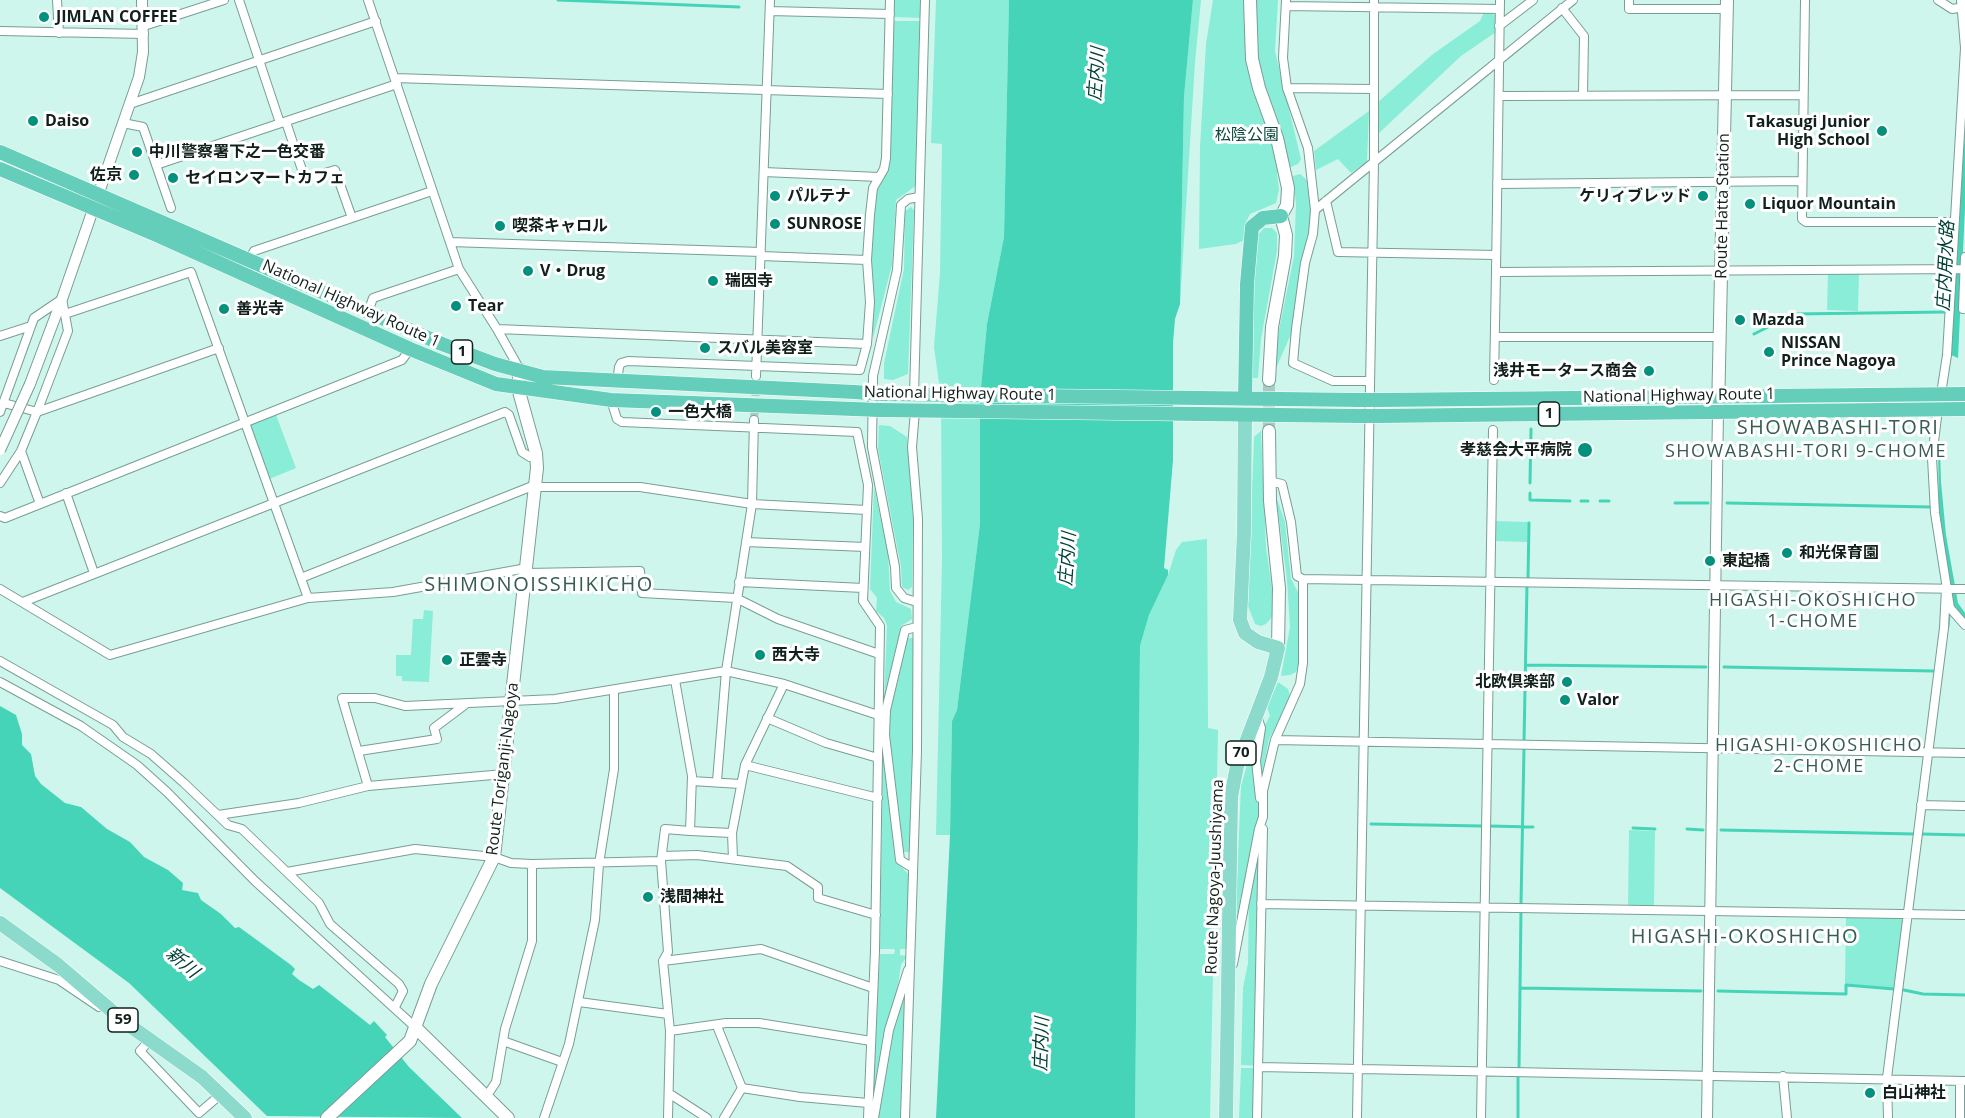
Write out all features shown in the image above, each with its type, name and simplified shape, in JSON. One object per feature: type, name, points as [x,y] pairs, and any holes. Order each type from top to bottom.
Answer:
[{"type":"highway","name":"National Highway Route 1","points":[[0,152],[463,352],[543,377],[879,394],[1229,399],[1380,400],[1965,394]]},
{"type":"highway","name":"National Highway Route 1","points":[[0,170],[159,236],[410,349],[496,384],[611,400],[922,411],[1358,416],[1965,409]]},
{"type":"highway","points":[[1245,399],[1247,285],[1252,227],[1263,218],[1281,216]]},
{"type":"main road","points":[[1250,0],[1252,58],[1258,88],[1279,148],[1288,188],[1287,205],[1281,216],[1286,235],[1286,256],[1272,327],[1269,380]]},
{"type":"main road","name":"Route Hatta Station","points":[[1718,412],[1727,4]]},
{"type":"main road","name":"Route Toriganji-Nagoya","points":[[327,1118],[410,1041],[431,984],[494,857],[513,702],[535,486],[536,456],[518,388],[520,370]]},
{"type":"main road","points":[[1245,415],[1245,532],[1240,620],[1245,633],[1258,642],[1278,648],[1279,588],[1269,481],[1269,431]]},
{"type":"main road","name":"Route Nagoya-Juushiyama","points":[[1226,1118],[1231,797],[1237,766],[1271,676],[1278,648]]},
{"type":"main road","name":"59","points":[[0,923],[103,1002],[149,1041],[202,1077],[245,1118]]},
{"type":"main road","points":[[415,1027],[508,1118]]},
{"type":"street","points":[[57,0],[59,33]]},
{"type":"street","points":[[0,450],[30,384],[62,299],[139,77],[144,30],[142,0]]},
{"type":"street","points":[[0,31],[59,33],[144,30],[224,0]]},
{"type":"street","points":[[239,0],[305,179],[335,170],[352,218]]},
{"type":"street","points":[[368,0],[459,269],[520,370]]},
{"type":"street","points":[[756,376],[771,0]]},
{"type":"street","points":[[617,382],[619,366],[628,361],[860,370],[867,344],[870,302],[867,260],[873,188],[884,169],[886,159],[890,0]]},
{"type":"street","points":[[914,394],[925,0]]},
{"type":"street","points":[[1499,26],[1533,0]]},
{"type":"street","points":[[1315,210],[1573,0]]},
{"type":"street","points":[[1629,0],[1629,9],[1727,4]]},
{"type":"street","points":[[1805,0],[1802,219],[1806,222],[1954,222]]},
{"type":"street","points":[[1938,0],[1952,9],[1963,5],[1965,48],[1961,181],[1954,222],[1963,309]]},
{"type":"street","points":[[1370,381],[1333,381],[1293,363],[1305,263],[1313,234],[1315,210],[1308,148],[1287,88],[1284,58],[1286,3],[1500,5],[1494,380]]},
{"type":"street","points":[[1357,1118],[1374,162],[1372,89],[1374,4]]},
{"type":"street","points":[[1562,8],[1584,36],[1583,95]]},
{"type":"street","points":[[770,11],[890,14]]},
{"type":"street","points":[[130,104],[376,21]]},
{"type":"street","points":[[156,165],[396,81],[888,94]]},
{"type":"street","points":[[1287,88],[1372,89]]},
{"type":"street","points":[[1499,96],[1803,95]]},
{"type":"street","points":[[123,123],[143,127],[171,208]]},
{"type":"street","points":[[764,172],[879,177]]},
{"type":"street","points":[[1497,184],[1802,181]]},
{"type":"street","points":[[248,261],[254,251],[432,191]]},
{"type":"street","points":[[918,602],[904,598],[896,588],[895,567],[872,447],[873,376],[897,270],[901,205],[908,199],[919,197]]},
{"type":"street","points":[[1326,201],[1338,252],[1496,255]]},
{"type":"street","points":[[450,242],[867,260]]},
{"type":"street","points":[[1941,394],[1960,269],[1965,257]]},
{"type":"street","points":[[368,312],[373,298],[459,269]]},
{"type":"street","points":[[1496,272],[1960,269]]},
{"type":"street","points":[[65,314],[191,272],[308,598]]},
{"type":"street","points":[[0,483],[21,451],[68,331],[62,299]]},
{"type":"street","points":[[0,412],[34,318],[62,299]]},
{"type":"street","points":[[0,336],[31,326]]},
{"type":"street","points":[[497,329],[867,344]]},
{"type":"street","points":[[1495,337],[1720,337]]},
{"type":"street","points":[[4,403],[37,412],[219,348]]},
{"type":"street","points":[[0,516],[5,518],[402,360],[410,349]]},
{"type":"street","points":[[0,390],[4,403]]},
{"type":"street","points":[[611,400],[617,419],[622,422],[754,424],[857,432],[868,485],[863,601],[880,626],[878,715],[900,860],[913,868]]},
{"type":"street","points":[[1888,1118],[1887,1078],[1928,752],[1955,589],[1933,489],[1932,458],[1938,409]]},
{"type":"street","points":[[905,1118],[918,627],[918,519],[912,447],[922,411]]},
{"type":"street","points":[[23,602],[505,412],[509,416],[522,452],[530,457],[536,456]]},
{"type":"street","points":[[1707,1118],[1718,412]]},
{"type":"street","points":[[717,781],[726,671],[752,504],[754,424]]},
{"type":"street","points":[[1481,1118],[1493,430]]},
{"type":"street","points":[[21,451],[40,504]]},
{"type":"street","points":[[1269,481],[1281,484],[1291,522],[1297,576],[1303,579],[1955,589]]},
{"type":"street","points":[[301,578],[535,486],[640,487],[752,504],[867,510]]},
{"type":"street","points":[[66,493],[94,573]]},
{"type":"street","points":[[746,542],[865,547]]},
{"type":"street","points":[[0,589],[110,655],[308,598],[393,592],[526,571],[640,571],[642,593],[736,598],[778,618],[879,654]]},
{"type":"street","points":[[1257,1118],[1263,791],[1275,740],[1300,684],[1303,663],[1303,579]]},
{"type":"street","points":[[739,582],[863,588]]},
{"type":"street","points":[[1955,589],[1950,608],[1965,625]]},
{"type":"street","points":[[868,1118],[876,915],[878,758],[886,710],[905,630],[918,627]]},
{"type":"street","points":[[0,661],[113,725],[123,737],[150,754],[228,825],[243,829],[319,903],[330,924],[399,984],[403,991],[395,1007]]},
{"type":"street","points":[[368,786],[342,698],[375,698],[405,706],[513,702],[555,699],[726,671],[784,684],[878,715]]},
{"type":"street","points":[[675,680],[692,781],[690,831]]},
{"type":"street","points":[[0,682],[81,726],[137,765],[255,881],[415,1027]]},
{"type":"street","points":[[733,859],[732,833],[745,765],[784,684]]},
{"type":"street","points":[[544,1118],[579,1002],[595,920],[599,864],[614,769],[614,690]]},
{"type":"street","points":[[359,751],[437,739],[434,728],[467,704]]},
{"type":"street","points":[[1228,974],[1234,961],[1240,920],[1263,817],[1256,762],[1261,728],[1256,713]]},
{"type":"street","points":[[767,718],[826,743],[878,758]]},
{"type":"street","points":[[1275,740],[1965,753]]},
{"type":"street","points":[[745,765],[878,798]]},
{"type":"street","points":[[218,815],[299,803],[368,786],[504,774]]},
{"type":"street","points":[[692,781],[740,784]]},
{"type":"street","points":[[1922,805],[1965,806]]},
{"type":"street","points":[[668,1118],[670,1031],[663,961],[668,952],[662,858],[665,829],[732,833]]},
{"type":"street","points":[[287,872],[415,849],[494,857],[511,863],[532,864],[599,864],[696,855],[787,866],[818,886],[818,898],[876,915]]},
{"type":"street","points":[[486,1097],[496,1082],[503,1041],[532,941],[532,864]]},
{"type":"street","points":[[1261,904],[1965,915]]},
{"type":"street","points":[[663,961],[761,949],[873,988]]},
{"type":"street","points":[[0,962],[59,980],[98,1007],[103,1002]]},
{"type":"street","points":[[874,1118],[889,1030],[897,1013],[905,975],[910,968]]},
{"type":"street","points":[[579,1002],[668,1014]]},
{"type":"street","points":[[670,1031],[759,1023],[871,1041]]},
{"type":"street","points":[[717,1026],[742,1088]]},
{"type":"street","points":[[149,1041],[140,1051],[199,1113],[220,1095]]},
{"type":"street","points":[[503,1041],[562,1062]]},
{"type":"street","points":[[1259,1067],[1708,1074],[1962,1081],[1960,1118]]},
{"type":"street","points":[[1783,1076],[1787,1118]]},
{"type":"street","points":[[742,1088],[800,1097],[868,1103]]},
{"type":"street","points":[[724,1118],[742,1088]]},
{"type":"street","points":[[670,1094],[707,1118]]},
{"type":"green space","points":[[894,0],[922,0],[922,18],[894,17]]},
{"type":"green space","points":[[936,0],[1009,0],[1004,237],[987,324],[980,398],[980,524],[957,710],[952,721],[950,835],[936,835],[942,561],[941,398],[934,347],[940,273],[942,144],[931,143]]},
{"type":"green space","points":[[1193,0],[1201,0],[1180,304],[1184,95]]},
{"type":"green space","name":"松陰公園","points":[[1213,0],[1278,0],[1275,51],[1301,159],[1298,164],[1277,173],[1279,190],[1276,203],[1250,214],[1245,224],[1244,240],[1236,244],[1199,249],[1200,147],[1206,44]]},
{"type":"green space","points":[[1484,12],[1495,15],[1496,32],[1461,56],[1377,135],[1378,102],[1433,54],[1480,21]]},
{"type":"green space","points":[[894,21],[922,21],[917,185],[896,200],[892,265],[873,338],[871,256],[876,189],[888,165]]},
{"type":"green space","name":"松陰公園","points":[[1369,111],[1367,162],[1351,173],[1338,159],[1316,170],[1314,151]]},
{"type":"green space","points":[[1300,174],[1307,180],[1312,199],[1311,232],[1300,274],[1291,334],[1274,373],[1279,330],[1294,256],[1296,204],[1293,176]]},
{"type":"green space","points":[[911,207],[914,210],[908,374],[893,380],[884,379],[884,363],[904,269],[905,211]]},
{"type":"green space","points":[[1264,228],[1272,228],[1277,233],[1277,251],[1261,339],[1258,378],[1249,378],[1254,256],[1258,235]]},
{"type":"green space","points":[[1828,273],[1859,274],[1858,311],[1827,310]]},
{"type":"green space","points":[[276,415],[296,468],[267,480],[247,426]]},
{"type":"green space","points":[[879,425],[890,426],[907,437],[913,518],[912,587],[908,590],[902,587],[901,567],[878,449]]},
{"type":"green space","points":[[1261,431],[1266,547],[1274,603],[1272,617],[1261,626],[1255,624],[1248,606],[1254,437]]},
{"type":"green space","points":[[874,487],[888,553],[890,591],[896,602],[911,609],[912,619],[901,626],[884,702],[887,625],[884,618],[876,611],[877,598],[870,589]]},
{"type":"green space","points":[[1276,496],[1285,522],[1291,579],[1299,594],[1299,662],[1296,672],[1281,676],[1290,627],[1287,580]]},
{"type":"green space","points":[[1494,521],[1528,522],[1527,542],[1494,541]]},
{"type":"green space","points":[[1207,539],[1208,728],[1218,730],[1210,1118],[1135,1118],[1140,646],[1149,615],[1168,575],[1176,550],[1182,542]]},
{"type":"green space","points":[[424,610],[433,611],[429,682],[402,681],[402,676],[396,676],[396,655],[411,655],[413,619],[423,619]]},
{"type":"green space","points":[[907,638],[914,638],[911,852],[902,852],[888,733],[889,710]]},
{"type":"green space","points":[[1278,682],[1288,689],[1291,699],[1269,739],[1261,780],[1258,762],[1263,728],[1270,716],[1267,707]]},
{"type":"green space","points":[[1257,729],[1253,766],[1259,808],[1257,828],[1245,895],[1241,896],[1235,929],[1241,786]]},
{"type":"green space","points":[[883,750],[896,861],[910,876],[907,949],[900,949],[900,955],[907,956],[901,965],[894,1012],[872,1109],[880,954],[894,954],[895,951],[894,949],[880,949]]},
{"type":"green space","points":[[1629,830],[1655,831],[1654,907],[1628,907]]},
{"type":"green space","points":[[1256,866],[1260,866],[1258,1066],[1241,1065],[1243,988],[1248,963],[1249,895]]},
{"type":"green space","points":[[1846,916],[1902,917],[1904,919],[1895,988],[1845,984]]},
{"type":"green space","points":[[905,982],[901,1118],[877,1118],[892,1030],[899,1013]]},
{"type":"green space","points":[[1241,1068],[1258,1068],[1255,1118],[1239,1118]]},
{"type":"water","name":"庄内川","points":[[1009,0],[1193,0],[1184,96],[1180,304],[1175,319],[1173,343],[1173,460],[1164,568],[1168,570],[1168,575],[1149,615],[1140,646],[1135,1118],[936,1118],[950,835],[952,721],[957,710],[980,524],[980,398],[987,324],[1004,237]]},
{"type":"water","points":[[1965,129],[1965,208],[1958,358],[1951,355]]},
{"type":"water","points":[[1938,449],[1940,449],[1946,535],[1958,603],[1965,613],[1965,619],[1954,605],[1950,588],[1939,507]]},
{"type":"water","name":"新川","points":[[0,706],[16,715],[22,734],[22,745],[31,754],[35,776],[41,784],[65,803],[81,807],[107,829],[130,842],[144,857],[168,870],[183,883],[182,890],[198,893],[201,900],[221,914],[235,928],[239,927],[291,965],[295,969],[292,974],[299,980],[313,989],[319,985],[370,1025],[374,1021],[387,1035],[385,1037],[409,1067],[462,1118],[267,1116],[129,983],[0,888]]},
{"type":"waterway","points":[[558,0],[739,7]]},
{"type":"waterway","name":"庄内用水路","points":[[1754,334],[1794,314],[1945,312]]},
{"type":"waterway","points":[[1530,483],[1531,429]]},
{"type":"waterway","points":[[1530,493],[1530,500],[1570,501]]},
{"type":"waterway","points":[[1581,501],[1588,501]]},
{"type":"waterway","points":[[1600,501],[1609,501]]},
{"type":"waterway","points":[[1675,503],[1708,503]]},
{"type":"waterway","points":[[1727,503],[1930,507]]},
{"type":"waterway","points":[[1528,578],[1529,523]]},
{"type":"waterway","points":[[1524,742],[1527,584]]},
{"type":"waterway","points":[[1948,626],[1949,615]]},
{"type":"waterway","points":[[1526,665],[1706,667]]},
{"type":"waterway","points":[[1724,667],[1933,671]]},
{"type":"waterway","points":[[1521,904],[1524,748]]},
{"type":"waterway","points":[[1371,824],[1482,826]]},
{"type":"waterway","points":[[1489,826],[1533,827]]},
{"type":"waterway","points":[[1633,828],[1655,829]]},
{"type":"waterway","points":[[1687,829],[1703,830]]},
{"type":"waterway","points":[[1721,830],[1914,834]]},
{"type":"waterway","points":[[1922,834],[1965,835]]},
{"type":"waterway","points":[[1519,1067],[1521,910]]},
{"type":"waterway","points":[[1718,991],[1846,994],[1846,985],[1894,989]]},
{"type":"waterway","points":[[1520,988],[1701,991]]},
{"type":"waterway","points":[[1904,990],[1923,994],[1965,995]]},
{"type":"waterway","points":[[1518,1075],[1518,1118]]},
{"type":"tunnel","points":[[1269,380],[1269,431]]},
{"type":"tunnel","points":[[754,420],[756,383]]},
{"type":"place","name":"JIMLAN COFFEE","points":[[44,17]]},
{"type":"place","name":"Daiso","points":[[33,121]]},
{"type":"place","name":"Takasugi Junior High School","points":[[1882,131]]},
{"type":"place","name":"中川警察署下之一色交番","points":[[137,152]]},
{"type":"place","name":"佐京","points":[[134,175]]},
{"type":"place","name":"セイロンマートカフェ","points":[[173,178]]},
{"type":"place","name":"パルテナ","points":[[775,196]]},
{"type":"place","name":"ケリィブレッド","points":[[1703,196]]},
{"type":"place","name":"Liquor Mountain","points":[[1750,204]]},
{"type":"place","name":"SUNROSE","points":[[775,224]]},
{"type":"place","name":"喫茶キャロル","points":[[500,226]]},
{"type":"place","name":"V・Drug","points":[[528,271]]},
{"type":"place","name":"瑞因寺","points":[[713,281]]},
{"type":"place","name":"Tear","points":[[456,306]]},
{"type":"place","name":"善光寺","points":[[224,309]]},
{"type":"place","name":"Mazda","points":[[1740,320]]},
{"type":"place","name":"スバル美容室","points":[[705,348]]},
{"type":"place","name":"NISSAN Prince Nagoya","points":[[1769,352]]},
{"type":"place","name":"浅井モータース商会","points":[[1649,371]]},
{"type":"place","name":"一色大橋","points":[[656,412]]},
{"type":"place","name":"孝慈会大平病院","points":[[1585,450]]},
{"type":"place","name":"和光保育園","points":[[1787,553]]},
{"type":"place","name":"東起橋","points":[[1710,561]]},
{"type":"place","name":"西大寺","points":[[760,655]]},
{"type":"place","name":"正雲寺","points":[[447,660]]},
{"type":"place","name":"北欧倶楽部","points":[[1567,682]]},
{"type":"place","name":"Valor","points":[[1565,700]]},
{"type":"place","name":"浅間神社","points":[[648,897]]},
{"type":"place","name":"白山神社","points":[[1870,1093]]},
{"type":"district","name":"SHOWABASHI-TORI","points":[[1838,428]]},
{"type":"district","name":"SHOWABASHI-TORI 9-CHOME","points":[[1806,452]]},
{"type":"district","name":"SHIMONOISSHIKICHO","points":[[539,585]]},
{"type":"district","name":"HIGASHI-OKOSHICHO 1-CHOME","points":[[1813,611]]},
{"type":"district","name":"HIGASHI-OKOSHICHO 2-CHOME","points":[[1819,756]]},
{"type":"district","name":"HIGASHI-OKOSHICHO","points":[[1745,937]]}]
